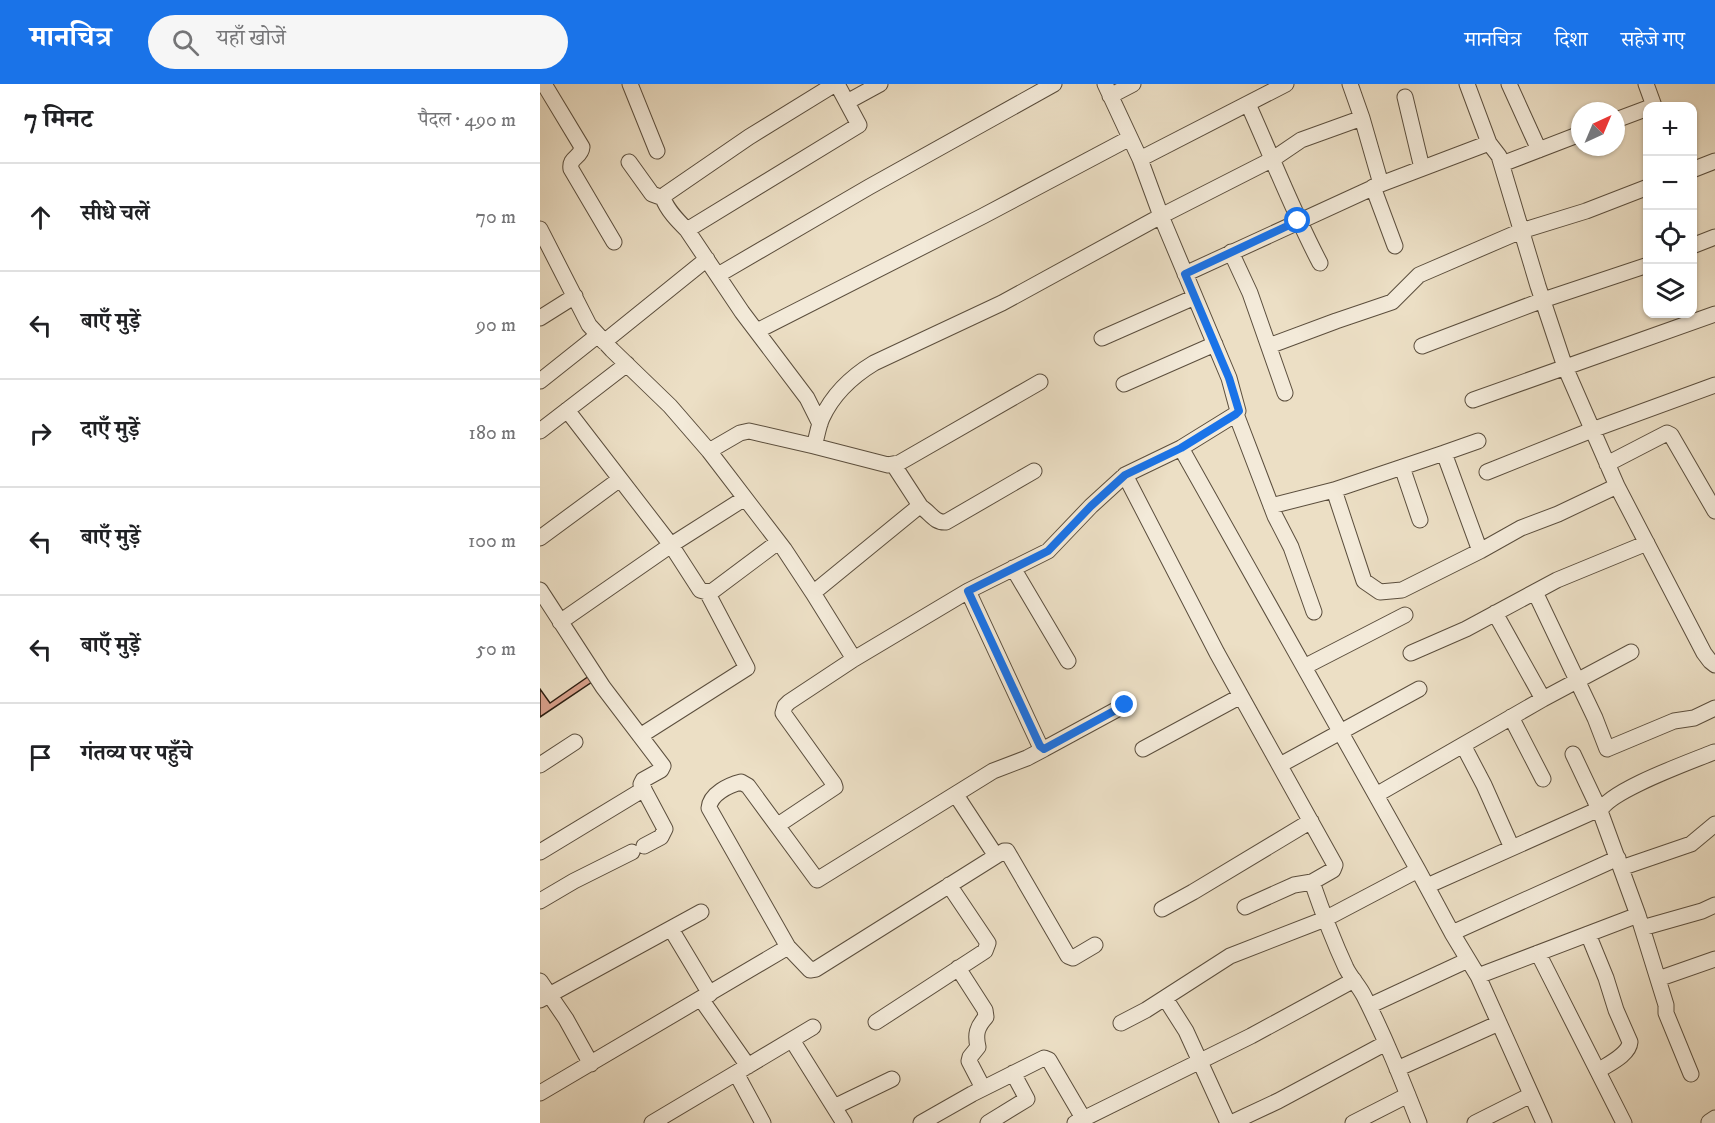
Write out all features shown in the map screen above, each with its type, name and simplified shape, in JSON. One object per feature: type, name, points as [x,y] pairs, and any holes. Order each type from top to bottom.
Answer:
[{"type":"street","points":[[544,84],[582,147],[580,154],[570,164],[571,169],[614,242]]},
{"type":"street","points":[[630,84],[657,151]]},
{"type":"street","points":[[663,198],[750,137],[836,84],[860,125],[687,230]]},
{"type":"street","points":[[847,102],[880,84]]},
{"type":"street","points":[[718,275],[869,186],[1054,84]]},
{"type":"street","points":[[778,825],[835,787],[783,713],[785,706],[854,659],[968,591],[1048,551],[1091,506],[1125,475],[1181,448],[1239,411],[1215,344],[1161,216],[1140,159],[1108,90],[1133,84]]},
{"type":"street","points":[[1140,159],[1286,84]]},
{"type":"street","points":[[1350,84],[1362,118],[1377,186],[1395,246]]},
{"type":"street","points":[[1467,84],[1489,144],[1499,156],[1502,164],[1565,367],[1617,486],[1704,653],[1715,665]]},
{"type":"street","points":[[1509,84],[1539,150]]},
{"type":"street","points":[[1646,84],[1652,102]]},
{"type":"street","points":[[1405,97],[1422,168]]},
{"type":"street","points":[[1248,104],[1298,221],[1320,263]]},
{"type":"street","points":[[1625,117],[1643,110]]},
{"type":"street","points":[[814,446],[822,418],[840,390],[855,374],[1002,303],[1161,216],[1273,159],[1301,140],[1362,118]]},
{"type":"street","points":[[756,331],[983,216],[1130,138]]},
{"type":"street","points":[[1502,164],[1571,138]]},
{"type":"street","points":[[1185,274],[1377,186],[1489,144]]},
{"type":"street","points":[[1697,168],[1715,161]]},
{"type":"street","points":[[629,162],[652,194],[663,198],[687,230],[756,331],[807,398],[820,424]]},
{"type":"street","points":[[1269,346],[1392,302],[1419,275],[1521,231],[1586,211],[1643,189]]},
{"type":"street","points":[[540,230],[589,325],[670,406],[709,451],[778,542],[854,659]]},
{"type":"street","points":[[1697,244],[1715,237]]},
{"type":"street","points":[[1231,252],[1250,293],[1285,393]]},
{"type":"street","points":[[540,381],[707,259]]},
{"type":"street","points":[[1422,346],[1543,300],[1643,266]]},
{"type":"street","points":[[540,318],[575,296]]},
{"type":"street","points":[[1102,338],[1195,297]]},
{"type":"street","points":[[1473,400],[1715,314]]},
{"type":"street","points":[[1124,384],[1215,344]]},
{"type":"street","points":[[540,431],[627,364]]},
{"type":"street","points":[[709,451],[740,433],[749,431],[888,465],[899,463],[1040,382]]},
{"type":"street","points":[[1487,472],[1592,430],[1715,385]]},
{"type":"street","points":[[567,410],[671,545],[700,590],[707,592],[714,590],[778,542]]},
{"type":"street","points":[[1236,414],[1271,506],[1291,547],[1314,612]]},
{"type":"street","points":[[1607,464],[1667,433],[1671,435],[1715,511]]},
{"type":"street","points":[[1271,506],[1334,490],[1478,441]]},
{"type":"street","points":[[1181,448],[1478,976],[1544,1123]]},
{"type":"street","points":[[1444,453],[1480,551]]},
{"type":"street","points":[[893,464],[921,507],[941,523],[1034,471]]},
{"type":"street","points":[[1402,467],[1420,520]]},
{"type":"street","points":[[1125,475],[1241,696],[1335,865],[1333,870],[1312,882],[1294,885],[1245,907]]},
{"type":"street","points":[[540,538],[620,479]]},
{"type":"street","points":[[1334,490],[1364,581],[1380,592],[1402,590],[1521,528],[1558,514],[1617,486]]},
{"type":"street","points":[[560,622],[671,545],[745,498]]},
{"type":"street","points":[[813,593],[921,507]]},
{"type":"street","points":[[1411,653],[1466,629],[1557,580],[1647,543]]},
{"type":"street","points":[[1013,568],[1068,661]]},
{"type":"street","points":[[968,591],[1035,736],[1044,749]]},
{"type":"street","points":[[540,592],[603,687],[663,766],[662,770],[643,780],[641,784],[665,829],[661,837],[540,901]]},
{"type":"street","points":[[640,736],[747,668],[707,592]]},
{"type":"street","points":[[1535,592],[1595,718],[1607,749],[1674,721],[1694,718],[1715,708]]},
{"type":"street","points":[[1495,613],[1543,699]]},
{"type":"street","points":[[1304,667],[1405,615]]},
{"type":"street","points":[[1376,795],[1543,699],[1631,652]]},
{"type":"street","points":[[1280,765],[1419,689]]},
{"type":"street","points":[[1143,749],[1241,696]]},
{"type":"street","points":[[1095,945],[1073,958],[1068,956],[1007,851],[1004,851],[816,969],[810,970],[788,947],[709,808],[709,802],[716,794],[737,783],[744,783],[778,825],[814,878],[820,879],[993,771],[1027,758],[1125,705]]},
{"type":"street","points":[[1511,717],[1543,779]]},
{"type":"street","points":[[540,765],[575,742]]},
{"type":"street","points":[[1463,745],[1512,848]]},
{"type":"street","points":[[1427,886],[1598,810],[1606,802],[1641,782],[1714,752]]},
{"type":"street","points":[[1573,754],[1599,809],[1620,863],[1666,1005],[1666,1013],[1691,1074]]},
{"type":"street","points":[[540,852],[644,789]]},
{"type":"street","points":[[956,795],[996,856]]},
{"type":"street","points":[[1162,909],[1311,821]]},
{"type":"street","points":[[1452,933],[1620,863],[1691,844],[1715,824]]},
{"type":"street","points":[[1121,1023],[1230,956],[1325,919],[1418,870]]},
{"type":"street","points":[[1312,882],[1347,971],[1369,1006],[1398,1069],[1419,1123]]},
{"type":"street","points":[[876,1022],[985,951],[988,943],[949,885]]},
{"type":"street","points":[[1478,976],[1588,934],[1640,921],[1702,911],[1715,905]]},
{"type":"street","points":[[545,997],[701,912]]},
{"type":"street","points":[[670,928],[742,1070],[763,1123]]},
{"type":"street","points":[[1588,934],[1630,1042],[1627,1051],[1598,1071]]},
{"type":"street","points":[[540,1094],[788,947]]},
{"type":"street","points":[[1539,953],[1624,1123]]},
{"type":"street","points":[[1658,979],[1715,959]]},
{"type":"street","points":[[1369,1006],[1468,960]]},
{"type":"street","points":[[958,968],[985,1010],[986,1017],[975,1036],[978,1047],[969,1061],[983,1088]]},
{"type":"street","points":[[921,1123],[983,1088],[1044,1058],[1049,1060],[1079,1121],[1201,1062],[1354,980]]},
{"type":"street","points":[[540,981],[545,997],[566,1019],[591,1064]]},
{"type":"street","points":[[1165,998],[1186,1030],[1229,1123],[1278,1101],[1386,1043]]},
{"type":"street","points":[[1398,1069],[1499,1023]]},
{"type":"street","points":[[652,1123],[813,1027]]},
{"type":"street","points":[[792,1040],[844,1123]]},
{"type":"street","points":[[988,1123],[1027,1099],[1013,1073]]},
{"type":"street","points":[[834,1107],[892,1079]]},
{"type":"street","points":[[1353,1123],[1408,1095]]},
{"type":"street","points":[[1475,1123],[1532,1095]]},
{"type":"building","points":[[589,676],[592,682],[540,717],[540,689],[550,703]]},
{"type":"route","points":[[1125,705],[1044,749],[1040,746],[968,591],[1048,551],[1091,506],[1125,475],[1181,448],[1239,411],[1229,378],[1185,274],[1298,221]]}]
